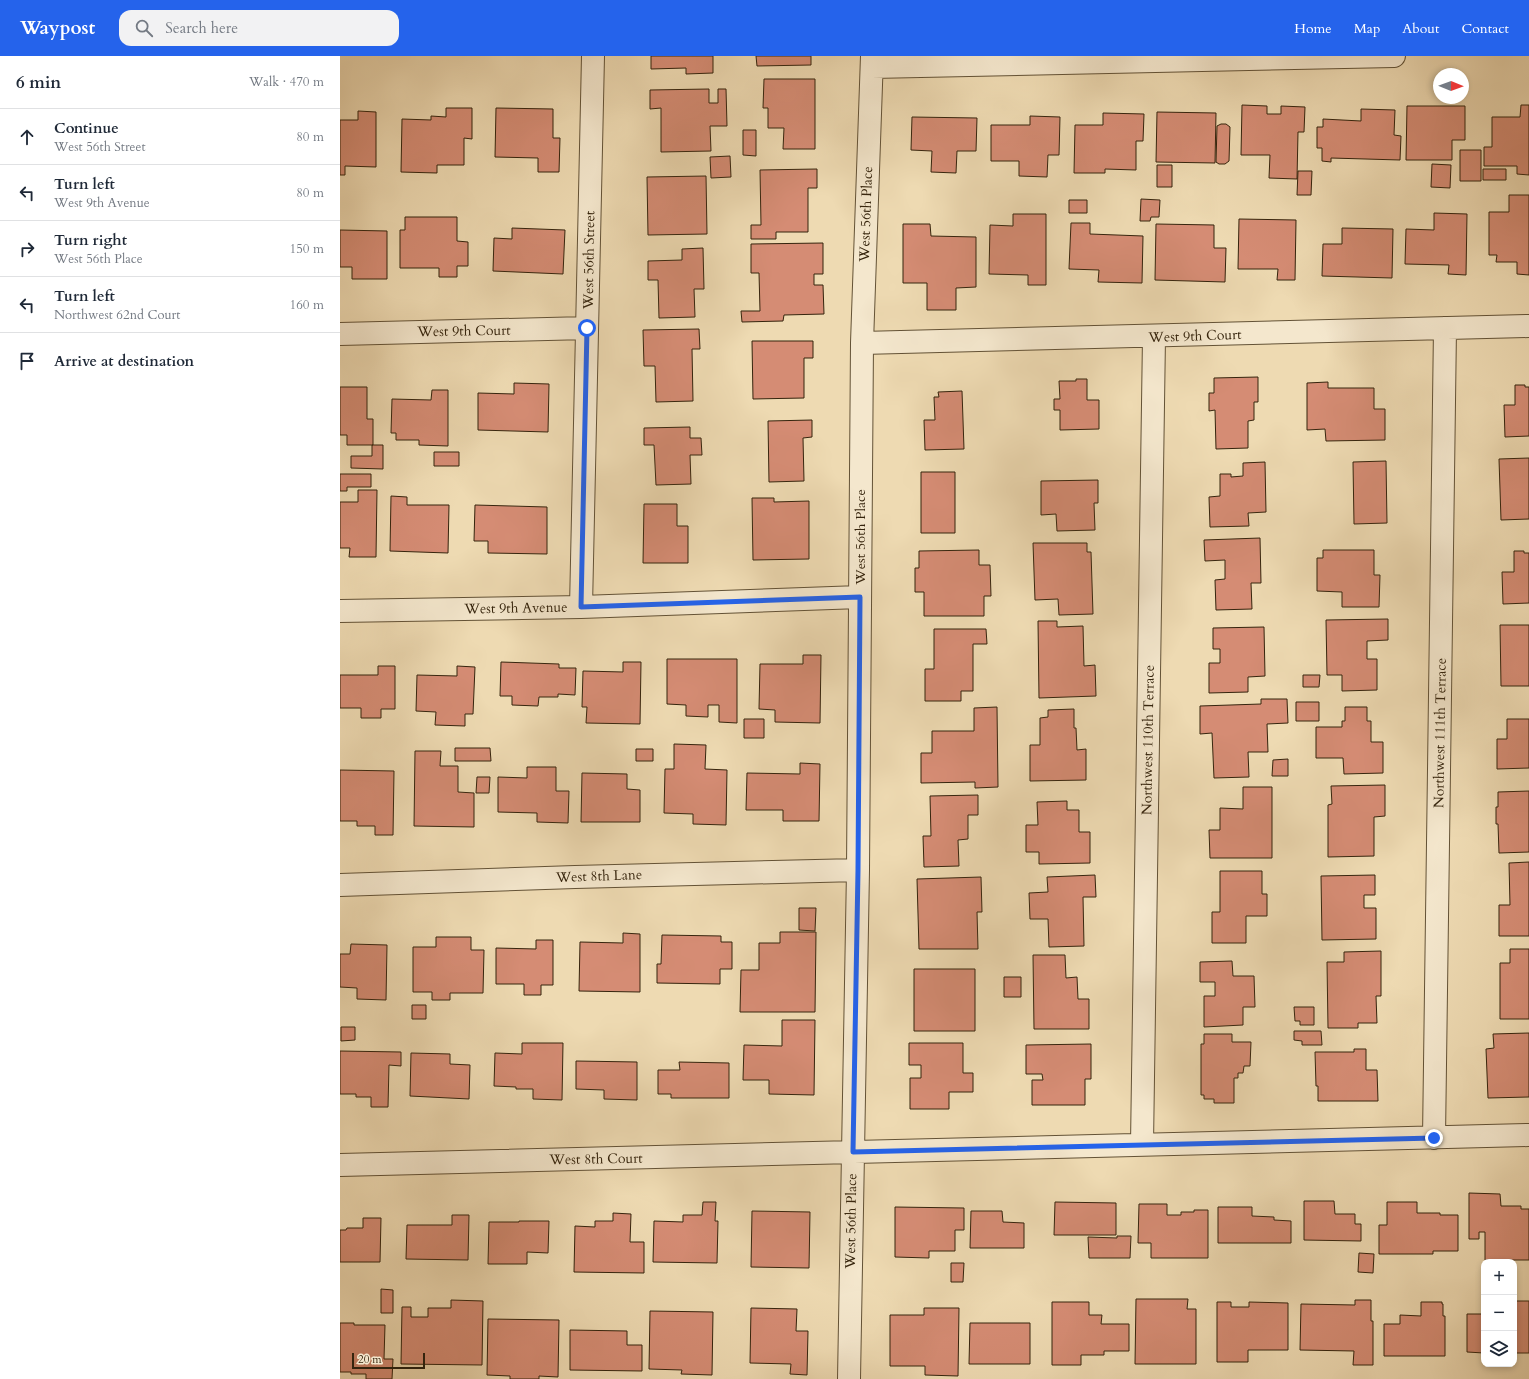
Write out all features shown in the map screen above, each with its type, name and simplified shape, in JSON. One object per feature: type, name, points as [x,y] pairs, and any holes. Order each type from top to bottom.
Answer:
[{"type":"street","name":"West 56th Street","points":[[581,607],[593,56]]},
{"type":"street","points":[[872,61],[1394,56]]},
{"type":"street","name":"West 56th Place","points":[[849,1379],[858,870],[862,343],[872,61]]},
{"type":"street","name":"West 9th Court","points":[[862,343],[1154,337],[1529,326]]},
{"type":"street","name":"West 9th Court","points":[[340,334],[587,328]]},
{"type":"street","name":"Northwest 111th Terrace","points":[[1434,1138],[1445,328]]},
{"type":"street","name":"Northwest 110th Terrace","points":[[1142,1144],[1154,337]]},
{"type":"street","name":"West 9th Avenue","points":[[340,611],[581,607],[860,597]]},
{"type":"street","name":"West 8th Lane","points":[[340,885],[575,876],[858,870]]},
{"type":"street","name":"West 8th Court","points":[[340,1165],[1529,1135]]},
{"type":"building","points":[[651,56],[713,56],[713,73],[686,74],[686,68],[651,69]]},
{"type":"building","points":[[756,56],[811,56],[811,65],[757,66]]},
{"type":"building","points":[[764,79],[815,79],[815,149],[783,149],[784,128],[768,128],[768,108],[763,108]]},
{"type":"building","points":[[709,89],[709,103],[718,103],[718,89],[726,89],[727,126],[710,126],[711,151],[661,152],[661,108],[650,109],[650,90]]},
{"type":"building","points":[[1242,105],[1267,106],[1267,114],[1281,114],[1281,106],[1305,107],[1304,132],[1298,132],[1297,179],[1269,178],[1270,155],[1241,155]]},
{"type":"building","points":[[1521,105],[1529,105],[1529,175],[1517,174],[1517,166],[1484,166],[1484,147],[1492,147],[1492,117],[1520,117]]},
{"type":"building","points":[[1407,106],[1465,106],[1465,140],[1452,140],[1452,160],[1406,160]]},
{"type":"building","points":[[446,108],[472,108],[472,139],[464,138],[464,165],[437,165],[437,173],[401,172],[402,119],[431,120],[431,116],[446,117]]},
{"type":"building","points":[[496,108],[553,109],[553,138],[560,138],[559,172],[538,172],[538,158],[495,157]]},
{"type":"building","points":[[1361,109],[1395,110],[1394,135],[1401,136],[1400,160],[1331,158],[1331,162],[1322,161],[1322,148],[1317,148],[1317,127],[1323,127],[1323,119],[1361,121]]},
{"type":"building","points":[[358,111],[376,112],[376,167],[345,166],[345,175],[340,175],[340,120],[358,120]]},
{"type":"building","points":[[1157,112],[1216,113],[1215,163],[1156,162]]},
{"type":"building","points":[[1103,113],[1144,114],[1143,141],[1136,141],[1136,170],[1105,169],[1105,173],[1074,173],[1075,125],[1103,125]]},
{"type":"building","points":[[1030,116],[1060,117],[1059,155],[1048,155],[1047,177],[1019,176],[1019,161],[991,161],[991,125],[1030,125]]},
{"type":"building","points":[[912,117],[977,118],[976,151],[957,151],[956,173],[931,172],[932,151],[911,150]]},
{"type":"building","points":[[1226,124],[1230,127],[1229,161],[1225,164],[1219,164],[1216,162],[1217,126]]},
{"type":"building","points":[[743,130],[756,130],[756,156],[743,155]]},
{"type":"building","points":[[1460,150],[1481,150],[1481,181],[1460,181]]},
{"type":"building","points":[[730,156],[731,177],[711,178],[710,157]]},
{"type":"building","points":[[1432,164],[1451,165],[1450,188],[1431,187]]},
{"type":"building","points":[[1157,165],[1172,165],[1172,187],[1157,187]]},
{"type":"building","points":[[817,169],[817,188],[808,188],[808,232],[776,232],[776,239],[751,239],[751,225],[761,225],[760,170]]},
{"type":"building","points":[[1483,169],[1506,169],[1506,180],[1483,180]]},
{"type":"building","points":[[1298,171],[1312,171],[1311,195],[1297,195]]},
{"type":"building","points":[[706,176],[707,234],[648,235],[647,177]]},
{"type":"building","points":[[1509,195],[1529,195],[1529,275],[1517,274],[1517,262],[1496,262],[1497,255],[1489,255],[1489,212],[1509,212]]},
{"type":"building","points":[[1141,199],[1160,200],[1159,217],[1151,217],[1150,221],[1140,221]]},
{"type":"building","points":[[1069,200],[1087,200],[1087,213],[1069,213]]},
{"type":"building","points":[[1434,213],[1467,214],[1466,275],[1448,274],[1449,265],[1405,264],[1406,229],[1434,230]]},
{"type":"building","points":[[1013,214],[1046,214],[1046,285],[1028,285],[1028,275],[989,274],[990,225],[1013,226]]},
{"type":"building","points":[[405,217],[457,217],[457,241],[468,242],[468,266],[457,266],[457,277],[439,277],[439,268],[400,268],[400,230],[405,230]]},
{"type":"building","points":[[1239,219],[1296,220],[1295,280],[1277,280],[1278,269],[1238,269]]},
{"type":"building","points":[[1071,223],[1090,223],[1090,234],[1143,236],[1142,283],[1098,282],[1099,270],[1069,269]]},
{"type":"building","points":[[903,224],[930,224],[931,236],[976,237],[976,287],[956,288],[956,310],[927,310],[927,283],[903,283]]},
{"type":"building","points":[[1156,224],[1214,225],[1214,248],[1226,248],[1225,282],[1155,280]]},
{"type":"building","points":[[512,228],[565,230],[563,274],[493,271],[494,238],[512,239]]},
{"type":"building","points":[[1342,228],[1393,229],[1392,278],[1322,276],[1323,244],[1342,244]]},
{"type":"building","points":[[340,230],[387,231],[387,279],[352,279],[352,267],[340,267]]},
{"type":"building","points":[[823,243],[823,274],[814,274],[814,285],[823,285],[824,314],[784,315],[783,321],[742,322],[741,311],[760,311],[759,273],[751,273],[751,244]]},
{"type":"building","points":[[703,248],[704,289],[694,289],[695,317],[659,318],[658,280],[648,280],[648,261],[682,260],[682,249]]},
{"type":"building","points":[[699,329],[700,349],[692,349],[693,401],[656,402],[655,366],[644,366],[643,330]]},
{"type":"building","points":[[752,341],[813,341],[813,358],[804,358],[804,398],[753,399]]},
{"type":"building","points":[[1258,377],[1258,402],[1254,402],[1254,420],[1248,421],[1248,448],[1216,449],[1215,410],[1209,411],[1209,393],[1214,393],[1214,378]]},
{"type":"building","points":[[1076,379],[1087,379],[1087,400],[1099,400],[1099,429],[1060,430],[1060,410],[1054,410],[1054,399],[1060,399],[1059,381],[1076,381]]},
{"type":"building","points":[[1328,382],[1328,388],[1374,388],[1374,409],[1385,409],[1385,440],[1326,441],[1325,429],[1307,430],[1307,383]]},
{"type":"building","points":[[514,383],[549,384],[548,432],[478,430],[478,393],[514,394]]},
{"type":"building","points":[[1515,385],[1525,385],[1525,387],[1529,387],[1529,436],[1505,437],[1504,405],[1515,405]]},
{"type":"building","points":[[340,387],[367,387],[367,419],[373,419],[373,445],[347,445],[347,435],[340,435]]},
{"type":"building","points":[[432,390],[448,390],[448,446],[419,445],[419,440],[396,440],[396,433],[391,433],[392,399],[431,400]]},
{"type":"building","points":[[962,391],[964,449],[925,450],[924,420],[935,420],[934,397],[939,397],[938,392]]},
{"type":"building","points":[[812,420],[812,437],[803,438],[804,481],[769,482],[768,421]]},
{"type":"building","points":[[690,427],[690,438],[701,438],[702,455],[690,455],[691,484],[656,485],[654,445],[644,445],[644,428]]},
{"type":"building","points":[[372,445],[383,445],[383,469],[351,468],[351,456],[372,456]]},
{"type":"building","points":[[434,452],[459,452],[459,466],[434,466]]},
{"type":"building","points":[[1529,458],[1529,519],[1501,520],[1499,459]]},
{"type":"building","points":[[1386,461],[1387,523],[1354,524],[1353,462]]},
{"type":"building","points":[[1265,462],[1266,512],[1248,513],[1249,526],[1210,527],[1209,497],[1220,496],[1220,474],[1231,474],[1231,477],[1243,476],[1243,463]]},
{"type":"building","points":[[921,472],[955,472],[955,533],[921,533]]},
{"type":"building","points":[[340,474],[371,474],[371,487],[347,487],[347,491],[340,491]]},
{"type":"building","points":[[1098,480],[1098,503],[1094,503],[1095,530],[1057,531],[1056,514],[1041,515],[1041,481]]},
{"type":"building","points":[[358,490],[377,490],[376,557],[349,557],[350,548],[340,548],[340,502],[358,502]]},
{"type":"building","points":[[391,496],[407,497],[407,505],[449,505],[448,553],[390,551]]},
{"type":"building","points":[[752,498],[774,498],[774,502],[809,501],[809,559],[753,560]]},
{"type":"building","points":[[644,504],[677,504],[677,526],[688,526],[688,563],[643,563]]},
{"type":"building","points":[[475,505],[547,507],[547,554],[488,553],[488,541],[474,541]]},
{"type":"building","points":[[1260,538],[1261,583],[1251,583],[1252,609],[1216,610],[1215,580],[1225,579],[1225,560],[1205,561],[1204,540]]},
{"type":"building","points":[[1033,543],[1087,543],[1087,552],[1091,552],[1093,614],[1059,615],[1058,599],[1035,600]]},
{"type":"building","points":[[979,550],[979,565],[990,565],[991,596],[984,596],[984,616],[924,616],[924,592],[915,592],[915,568],[919,568],[919,551]]},
{"type":"building","points":[[1323,550],[1374,550],[1374,575],[1380,575],[1379,607],[1342,607],[1342,592],[1317,591],[1317,558],[1323,558]]},
{"type":"building","points":[[1514,551],[1524,551],[1524,553],[1529,553],[1529,603],[1503,604],[1502,572],[1514,572]]},
{"type":"building","points":[[1388,619],[1388,640],[1367,641],[1367,659],[1377,659],[1377,690],[1342,691],[1342,675],[1327,675],[1326,620]]},
{"type":"building","points":[[1038,621],[1057,621],[1057,627],[1083,626],[1084,666],[1095,665],[1096,696],[1039,698]]},
{"type":"building","points":[[1500,625],[1529,625],[1529,686],[1501,686]]},
{"type":"building","points":[[1264,627],[1265,676],[1248,677],[1248,692],[1209,693],[1209,663],[1220,663],[1220,649],[1213,649],[1213,628]]},
{"type":"building","points":[[934,629],[986,629],[987,644],[973,644],[973,691],[961,691],[961,701],[925,701],[925,669],[934,669]]},
{"type":"building","points":[[803,655],[821,655],[820,723],[775,722],[775,710],[759,709],[760,664],[803,664]]},
{"type":"building","points":[[667,659],[737,659],[737,723],[719,722],[719,705],[708,705],[708,717],[686,716],[686,705],[667,704]]},
{"type":"building","points":[[501,662],[559,664],[559,668],[576,668],[575,695],[558,694],[558,697],[539,697],[538,706],[512,705],[512,696],[500,696]]},
{"type":"building","points":[[623,662],[641,662],[640,724],[586,723],[587,707],[582,707],[583,671],[623,672]]},
{"type":"building","points":[[378,666],[395,666],[395,709],[381,709],[381,718],[361,718],[361,708],[340,708],[340,675],[378,675]]},
{"type":"building","points":[[457,666],[475,667],[473,714],[465,714],[465,726],[435,725],[436,712],[416,711],[417,675],[457,676]]},
{"type":"building","points":[[1303,675],[1320,675],[1319,687],[1303,687]]},
{"type":"building","points":[[1261,699],[1287,699],[1288,723],[1267,724],[1268,752],[1248,752],[1249,777],[1214,778],[1212,733],[1200,734],[1200,706],[1261,704]]},
{"type":"building","points":[[1296,702],[1319,702],[1319,721],[1296,721]]},
{"type":"building","points":[[997,707],[998,787],[975,788],[975,782],[921,783],[921,753],[932,753],[932,731],[974,731],[974,708]]},
{"type":"building","points":[[1345,707],[1367,707],[1367,721],[1371,721],[1371,742],[1383,742],[1383,773],[1344,774],[1343,758],[1316,758],[1316,727],[1342,727],[1342,721],[1345,721]]},
{"type":"building","points":[[1074,709],[1074,728],[1076,728],[1077,750],[1086,749],[1086,780],[1030,781],[1030,745],[1040,745],[1040,718],[1048,717],[1048,710]]},
{"type":"building","points":[[744,719],[764,719],[764,738],[744,738]]},
{"type":"building","points":[[1507,719],[1529,719],[1529,768],[1497,769],[1497,739],[1507,739]]},
{"type":"building","points":[[674,744],[706,745],[705,769],[727,770],[726,825],[693,824],[693,814],[664,813],[665,769],[674,769]]},
{"type":"building","points":[[455,748],[490,748],[491,761],[455,761]]},
{"type":"building","points":[[636,749],[653,749],[653,761],[636,761]]},
{"type":"building","points":[[415,751],[441,751],[440,766],[458,766],[458,792],[474,793],[474,827],[414,826]]},
{"type":"building","points":[[1288,759],[1288,776],[1272,776],[1273,760]]},
{"type":"building","points":[[800,763],[820,764],[819,821],[783,821],[783,810],[746,810],[747,773],[800,774]]},
{"type":"building","points":[[527,767],[556,767],[556,791],[569,791],[568,823],[537,822],[537,813],[498,812],[498,777],[527,778]]},
{"type":"building","points":[[340,770],[394,771],[393,835],[375,835],[375,826],[357,826],[357,821],[340,821]]},
{"type":"building","points":[[582,773],[627,774],[627,789],[640,790],[640,822],[581,822]]},
{"type":"building","points":[[477,777],[490,777],[489,793],[476,793]]},
{"type":"building","points":[[1385,785],[1385,816],[1374,817],[1374,856],[1328,857],[1328,805],[1332,804],[1331,786]]},
{"type":"building","points":[[1243,787],[1272,787],[1272,858],[1210,858],[1209,830],[1220,830],[1220,808],[1243,809]]},
{"type":"building","points":[[1529,791],[1529,852],[1499,853],[1498,824],[1496,824],[1498,792]]},
{"type":"building","points":[[978,795],[978,815],[968,815],[968,839],[958,840],[959,866],[924,867],[923,836],[931,836],[930,796]]},
{"type":"building","points":[[1067,801],[1067,810],[1079,810],[1079,832],[1090,832],[1090,863],[1039,864],[1039,852],[1026,852],[1026,825],[1038,825],[1037,802]]},
{"type":"building","points":[[1529,862],[1529,936],[1499,936],[1499,905],[1510,905],[1509,863]]},
{"type":"building","points":[[1220,871],[1262,871],[1262,894],[1267,894],[1267,916],[1246,916],[1246,943],[1212,943],[1212,912],[1220,912]]},
{"type":"building","points":[[1095,875],[1096,897],[1083,897],[1084,946],[1049,947],[1048,919],[1030,919],[1029,893],[1048,892],[1047,877]]},
{"type":"building","points":[[1375,875],[1375,895],[1364,895],[1364,908],[1376,908],[1376,939],[1322,940],[1321,876]]},
{"type":"building","points":[[981,877],[982,912],[977,912],[978,949],[919,949],[917,879]]},
{"type":"building","points":[[799,908],[816,908],[815,931],[799,930]]},
{"type":"building","points":[[780,932],[816,932],[815,1012],[740,1012],[741,970],[759,970],[759,943],[780,943]]},
{"type":"building","points":[[623,933],[640,934],[640,992],[579,991],[580,942],[623,943]]},
{"type":"building","points":[[662,935],[721,936],[721,942],[732,942],[732,969],[720,969],[720,984],[657,983],[657,964],[661,964]]},
{"type":"building","points":[[436,937],[471,937],[471,950],[484,950],[483,993],[450,993],[450,1000],[432,1000],[432,992],[413,992],[413,947],[436,947]]},
{"type":"building","points":[[536,940],[553,940],[553,985],[541,985],[541,995],[524,995],[524,984],[496,984],[496,948],[536,949]]},
{"type":"building","points":[[351,944],[387,945],[386,1000],[357,999],[357,988],[340,987],[340,954],[350,954]]},
{"type":"building","points":[[1510,949],[1529,949],[1529,1019],[1500,1019],[1500,963],[1510,963]]},
{"type":"building","points":[[1381,951],[1381,996],[1376,996],[1377,1023],[1358,1023],[1358,1028],[1328,1028],[1327,962],[1344,962],[1344,952]]},
{"type":"building","points":[[1033,955],[1065,955],[1066,978],[1077,977],[1078,999],[1089,999],[1089,1029],[1034,1029]]},
{"type":"building","points":[[1232,961],[1233,976],[1254,976],[1255,1007],[1243,1007],[1243,1025],[1204,1027],[1204,996],[1215,996],[1215,982],[1200,982],[1200,962]]},
{"type":"building","points":[[914,969],[975,969],[975,1031],[914,1031]]},
{"type":"building","points":[[1004,977],[1021,977],[1021,997],[1004,997]]},
{"type":"building","points":[[412,1005],[426,1005],[426,1019],[412,1019]]},
{"type":"building","points":[[1294,1007],[1314,1007],[1314,1025],[1300,1025],[1300,1021],[1295,1021]]},
{"type":"building","points":[[782,1020],[815,1020],[814,1095],[769,1094],[769,1080],[743,1080],[744,1045],[782,1046]]},
{"type":"building","points":[[341,1027],[355,1027],[355,1040],[341,1041]]},
{"type":"building","points":[[1294,1031],[1321,1031],[1322,1045],[1302,1045],[1302,1041],[1294,1040]]},
{"type":"building","points":[[1529,1033],[1529,1097],[1488,1098],[1486,1049],[1494,1048],[1493,1034]]},
{"type":"building","points":[[1204,1034],[1232,1034],[1232,1042],[1251,1042],[1250,1066],[1244,1066],[1243,1073],[1238,1073],[1238,1078],[1234,1078],[1234,1103],[1214,1103],[1214,1099],[1204,1099],[1204,1095],[1201,1095],[1201,1044],[1204,1044]]},
{"type":"building","points":[[522,1043],[563,1043],[562,1100],[533,1099],[533,1089],[516,1089],[516,1087],[494,1086],[495,1053],[522,1054]]},
{"type":"building","points":[[909,1043],[963,1043],[963,1073],[973,1073],[973,1092],[949,1092],[949,1109],[910,1109],[910,1078],[921,1078],[921,1065],[909,1065]]},
{"type":"building","points":[[1091,1044],[1091,1079],[1085,1079],[1085,1105],[1032,1105],[1032,1080],[1043,1080],[1042,1074],[1026,1074],[1026,1045]]},
{"type":"building","points":[[1354,1049],[1366,1049],[1366,1070],[1377,1070],[1378,1101],[1318,1101],[1315,1052],[1354,1052]]},
{"type":"building","points":[[340,1051],[401,1052],[401,1066],[389,1065],[388,1107],[371,1107],[371,1097],[356,1097],[356,1094],[340,1094]]},
{"type":"building","points":[[411,1053],[450,1054],[450,1064],[470,1065],[469,1099],[410,1096]]},
{"type":"building","points":[[576,1061],[637,1062],[637,1100],[604,1099],[604,1090],[576,1089]]},
{"type":"building","points":[[679,1062],[729,1063],[729,1098],[671,1098],[671,1094],[658,1094],[658,1070],[680,1070]]},
{"type":"building","points":[[1469,1193],[1500,1194],[1501,1206],[1521,1206],[1521,1209],[1529,1209],[1529,1260],[1485,1259],[1485,1232],[1479,1232],[1479,1239],[1469,1239]]},
{"type":"building","points":[[1304,1201],[1334,1201],[1335,1214],[1355,1214],[1355,1224],[1361,1224],[1361,1241],[1304,1240]]},
{"type":"building","points":[[703,1202],[716,1202],[715,1221],[718,1221],[717,1263],[653,1262],[654,1221],[683,1222],[683,1215],[702,1215]]},
{"type":"building","points":[[1055,1202],[1116,1203],[1116,1235],[1054,1235]]},
{"type":"building","points":[[1387,1202],[1417,1202],[1417,1213],[1458,1215],[1458,1251],[1433,1251],[1433,1254],[1379,1254],[1379,1225],[1387,1225]]},
{"type":"building","points":[[1139,1204],[1167,1204],[1167,1215],[1181,1215],[1181,1212],[1194,1212],[1194,1210],[1208,1210],[1208,1258],[1151,1258],[1151,1243],[1138,1243]]},
{"type":"building","points":[[895,1207],[964,1208],[964,1230],[955,1230],[955,1251],[929,1251],[929,1258],[895,1257]]},
{"type":"building","points":[[1218,1207],[1252,1207],[1252,1216],[1274,1217],[1274,1220],[1291,1221],[1291,1243],[1218,1243]]},
{"type":"building","points":[[752,1211],[810,1212],[809,1268],[751,1267]]},
{"type":"building","points":[[971,1211],[1002,1211],[1003,1222],[1024,1223],[1024,1248],[970,1248]]},
{"type":"building","points":[[613,1213],[631,1214],[630,1242],[644,1242],[644,1273],[574,1272],[575,1226],[595,1227],[595,1221],[613,1221]]},
{"type":"building","points":[[452,1215],[469,1215],[468,1260],[406,1259],[407,1225],[452,1225]]},
{"type":"building","points":[[363,1218],[381,1218],[380,1262],[340,1262],[340,1230],[346,1230],[347,1228],[363,1228]]},
{"type":"building","points":[[549,1221],[548,1253],[527,1252],[527,1264],[488,1264],[489,1222]]},
{"type":"building","points":[[1117,1236],[1131,1236],[1130,1258],[1089,1258],[1088,1237],[1117,1238]]},
{"type":"building","points":[[1359,1253],[1374,1254],[1373,1273],[1358,1272]]},
{"type":"building","points":[[951,1263],[964,1263],[963,1282],[951,1282]]},
{"type":"building","points":[[381,1289],[393,1290],[393,1313],[381,1313]]},
{"type":"building","points":[[1136,1299],[1188,1299],[1187,1309],[1196,1309],[1196,1364],[1135,1364]]},
{"type":"building","points":[[451,1300],[483,1301],[482,1365],[401,1364],[402,1307],[411,1307],[411,1317],[428,1317],[428,1308],[451,1308]]},
{"type":"building","points":[[1355,1300],[1371,1300],[1371,1321],[1373,1321],[1373,1365],[1353,1365],[1354,1351],[1300,1350],[1301,1304],[1355,1305]]},
{"type":"building","points":[[1517,1301],[1529,1301],[1529,1353],[1517,1353]]},
{"type":"building","points":[[1052,1302],[1089,1302],[1089,1315],[1102,1315],[1101,1324],[1129,1324],[1129,1351],[1104,1351],[1104,1355],[1081,1355],[1081,1365],[1052,1365]]},
{"type":"building","points":[[1217,1302],[1231,1302],[1231,1307],[1249,1307],[1249,1302],[1288,1303],[1288,1350],[1248,1350],[1248,1362],[1217,1362]]},
{"type":"building","points":[[1421,1302],[1442,1302],[1443,1304],[1443,1316],[1445,1316],[1445,1356],[1384,1356],[1384,1324],[1400,1324],[1400,1315],[1421,1316]]},
{"type":"building","points":[[751,1308],[797,1309],[796,1331],[808,1331],[807,1375],[790,1374],[791,1364],[750,1363]]},
{"type":"building","points":[[924,1308],[959,1308],[958,1376],[925,1375],[925,1366],[890,1366],[890,1315],[924,1315]]},
{"type":"building","points":[[650,1311],[713,1312],[712,1375],[681,1374],[682,1370],[649,1369]]},
{"type":"building","points":[[1467,1314],[1481,1314],[1481,1353],[1467,1352]]},
{"type":"building","points":[[488,1319],[559,1320],[558,1377],[539,1376],[539,1379],[510,1379],[510,1376],[487,1375]]},
{"type":"building","points":[[340,1323],[354,1323],[354,1325],[385,1325],[384,1359],[393,1359],[392,1379],[366,1379],[366,1374],[340,1372]]},
{"type":"building","points":[[970,1323],[1030,1323],[1030,1364],[969,1364]]},
{"type":"building","points":[[570,1330],[627,1331],[627,1345],[642,1345],[642,1371],[570,1370]]},
{"type":"route","points":[[587,328],[581,607],[860,597],[858,870],[853,1152],[1434,1138]]}]
